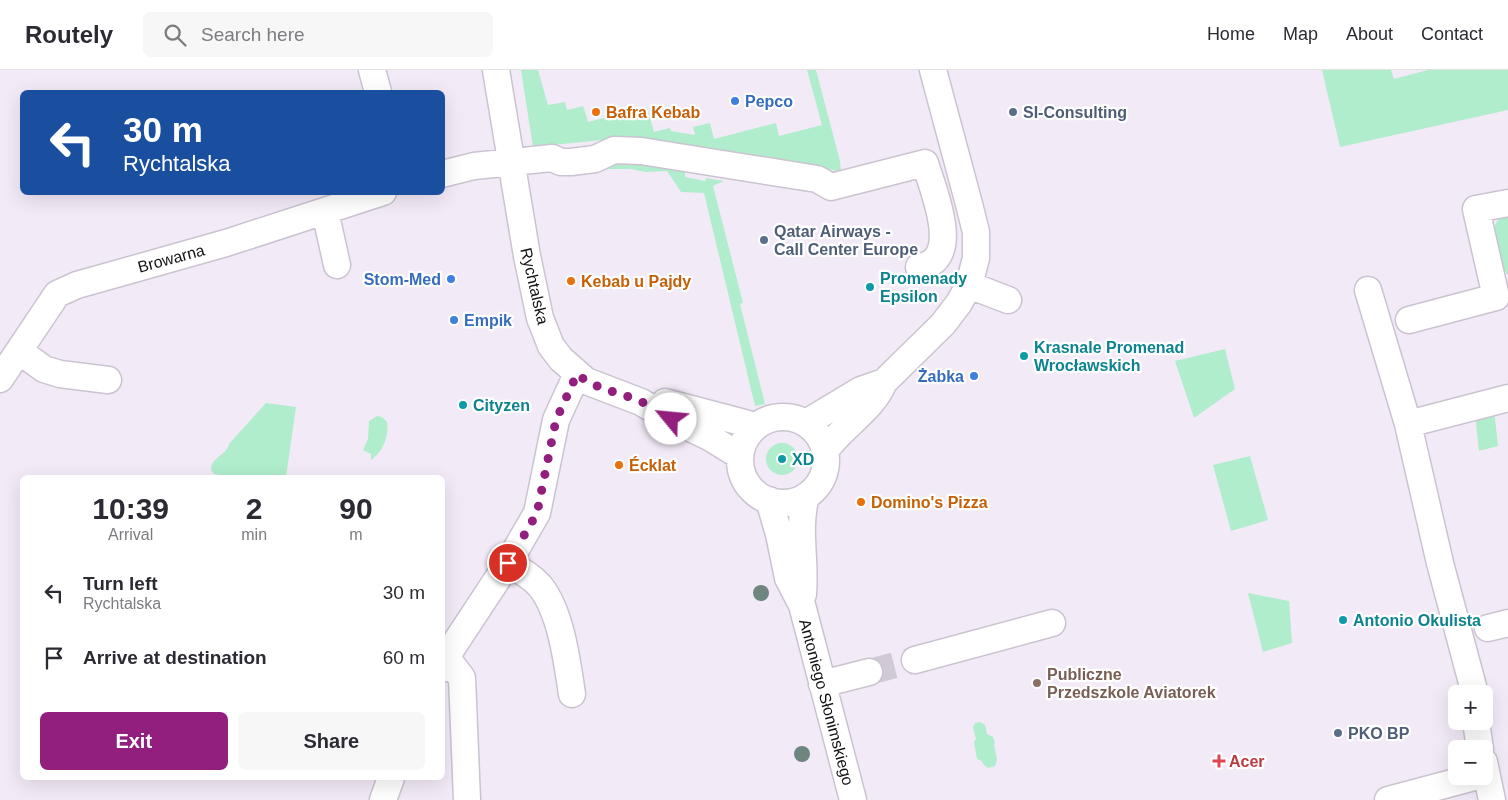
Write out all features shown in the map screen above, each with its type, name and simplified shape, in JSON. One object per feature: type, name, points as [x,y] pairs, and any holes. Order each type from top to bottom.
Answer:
[{"type":"street","points":[[372,70],[377,90]]},
{"type":"street","name":"Rychtalska","points":[[496,70],[527,256],[540,318],[551,346],[561,359],[586,381],[641,402]]},
{"type":"street","points":[[825,452],[845,427],[880,392],[884,382],[943,324],[961,300],[969,285],[977,253],[976,232],[933,70]]},
{"type":"street","points":[[445,173],[474,166],[552,158],[561,162],[595,159],[614,150],[641,151],[816,178],[831,187],[957,155]]},
{"type":"street","points":[[919,267],[926,266],[935,261],[943,242],[941,222],[925,164]]},
{"type":"street","name":"Browarna","points":[[0,379],[57,294],[76,284],[226,243],[374,195]]},
{"type":"street","points":[[1409,320],[1496,297],[1476,209],[1508,202]]},
{"type":"street","points":[[325,211],[337,265]]},
{"type":"street","points":[[969,285],[1008,300]]},
{"type":"street","points":[[1368,290],[1408,424],[1440,563],[1473,685]]},
{"type":"street","points":[[19,351],[44,369],[60,374],[108,380]]},
{"type":"street","points":[[445,661],[508,563],[537,513],[556,420],[577,374]]},
{"type":"street","points":[[806,423],[861,390],[884,382]]},
{"type":"street","points":[[1408,424],[1508,398]]},
{"type":"street","points":[[641,402],[667,402],[756,426]]},
{"type":"street","points":[[641,402],[661,414],[709,437],[740,456]]},
{"type":"street","points":[[790,417],[806,423],[819,435],[825,452],[826,464],[823,476],[816,488],[806,496],[788,503],[778,503],[759,495],[750,488],[744,478],[741,467],[740,456],[745,439],[756,426],[772,418],[790,417]]},
{"type":"street","name":"Antoniego Słonimskiego","points":[[802,604],[804,583],[801,526],[806,496]]},
{"type":"street","name":"Antoniego Słonimskiego","points":[[769,500],[779,534],[788,578],[802,604],[853,800]]},
{"type":"street","points":[[508,563],[526,574],[540,586],[554,608],[569,670],[572,694]]},
{"type":"street","points":[[915,660],[1052,623]]},
{"type":"street","points":[[445,664],[462,678],[467,800]]},
{"type":"street","points":[[822,684],[869,672]]},
{"type":"street","points":[[383,800],[391,780]]},
{"type":"street","points":[[1388,800],[1448,783]]},
{"type":"street","points":[[1490,785],[1492,800]]},
{"type":"green space","points":[[521,70],[538,70],[548,105],[565,102],[567,110],[583,106],[588,122],[647,107],[654,132],[670,128],[671,131],[695,135],[693,127],[710,123],[714,139],[776,123],[779,136],[822,125],[807,70],[816,70],[840,161],[841,172],[612,139],[533,147]]},
{"type":"green space","points":[[1322,70],[1391,70],[1394,79],[1428,70],[1508,70],[1508,110],[1340,147]]},
{"type":"green space","points":[[614,163],[685,165],[685,177],[705,181],[706,178],[724,181],[713,186],[743,303],[740,304],[765,404],[755,406],[704,193],[681,192],[667,171],[646,172],[631,169],[585,169]]},
{"type":"green space","points":[[1508,213],[1508,275],[1501,266],[1493,234],[1495,225],[1500,217]]},
{"type":"green space","points":[[1225,349],[1235,389],[1194,418],[1175,361]]},
{"type":"green space","points":[[266,403],[296,407],[286,475],[214,474],[211,470],[214,462],[228,448],[229,444]]},
{"type":"green space","points":[[1494,409],[1498,446],[1479,451],[1475,414]]},
{"type":"green space","points":[[377,416],[382,417],[387,422],[387,433],[382,448],[371,460],[371,454],[363,450],[368,439],[369,421]]},
{"type":"green space","points":[[782,443],[788,444],[793,448],[797,453],[797,465],[793,470],[788,474],[782,475],[776,474],[771,470],[767,465],[766,459],[767,453],[771,448],[776,444]]},
{"type":"green space","points":[[1250,456],[1268,520],[1231,531],[1213,465]]},
{"type":"green space","points":[[1248,593],[1289,601],[1292,643],[1263,652]]},
{"type":"green space","points":[[980,722],[985,725],[987,734],[993,737],[995,743],[997,760],[995,766],[988,768],[982,761],[977,759],[974,742],[976,739],[973,727],[975,723]]},
{"type":"tunnel","points":[[869,672],[915,660]]},
{"type":"place","name":"Pepco","points":[[735,101]]},
{"type":"place","name":"Bafra Kebab","points":[[596,112]]},
{"type":"place","name":"SI-Consulting","points":[[1013,112]]},
{"type":"place","name":"Qatar Airways - Call Center Europe","points":[[764,240]]},
{"type":"place","name":"Stom-Med","points":[[451,279]]},
{"type":"place","name":"Kebab u Pajdy","points":[[571,281]]},
{"type":"place","name":"Promenady Epsilon","points":[[870,287]]},
{"type":"place","name":"Empik","points":[[454,320]]},
{"type":"place","name":"Krasnale Promenad Wrocławskich","points":[[1024,356]]},
{"type":"place","name":"Żabka","points":[[974,376]]},
{"type":"place","name":"Cityzen","points":[[463,405]]},
{"type":"place","name":"XD","points":[[782,459]]},
{"type":"place","name":"Écklat","points":[[619,465]]},
{"type":"place","name":"Domino's Pizza","points":[[861,502]]},
{"type":"place","name":"Antonio Okulista","points":[[1343,620]]},
{"type":"place","name":"Publiczne Przedszkole Aviatorek","points":[[1037,683]]},
{"type":"place","name":"PKO BP","points":[[1338,733]]},
{"type":"place","name":"Acer","points":[[1219,761]]},
{"type":"route","points":[[508,563],[537,513],[556,420],[577,374],[596,386],[641,402],[671,419]]}]
